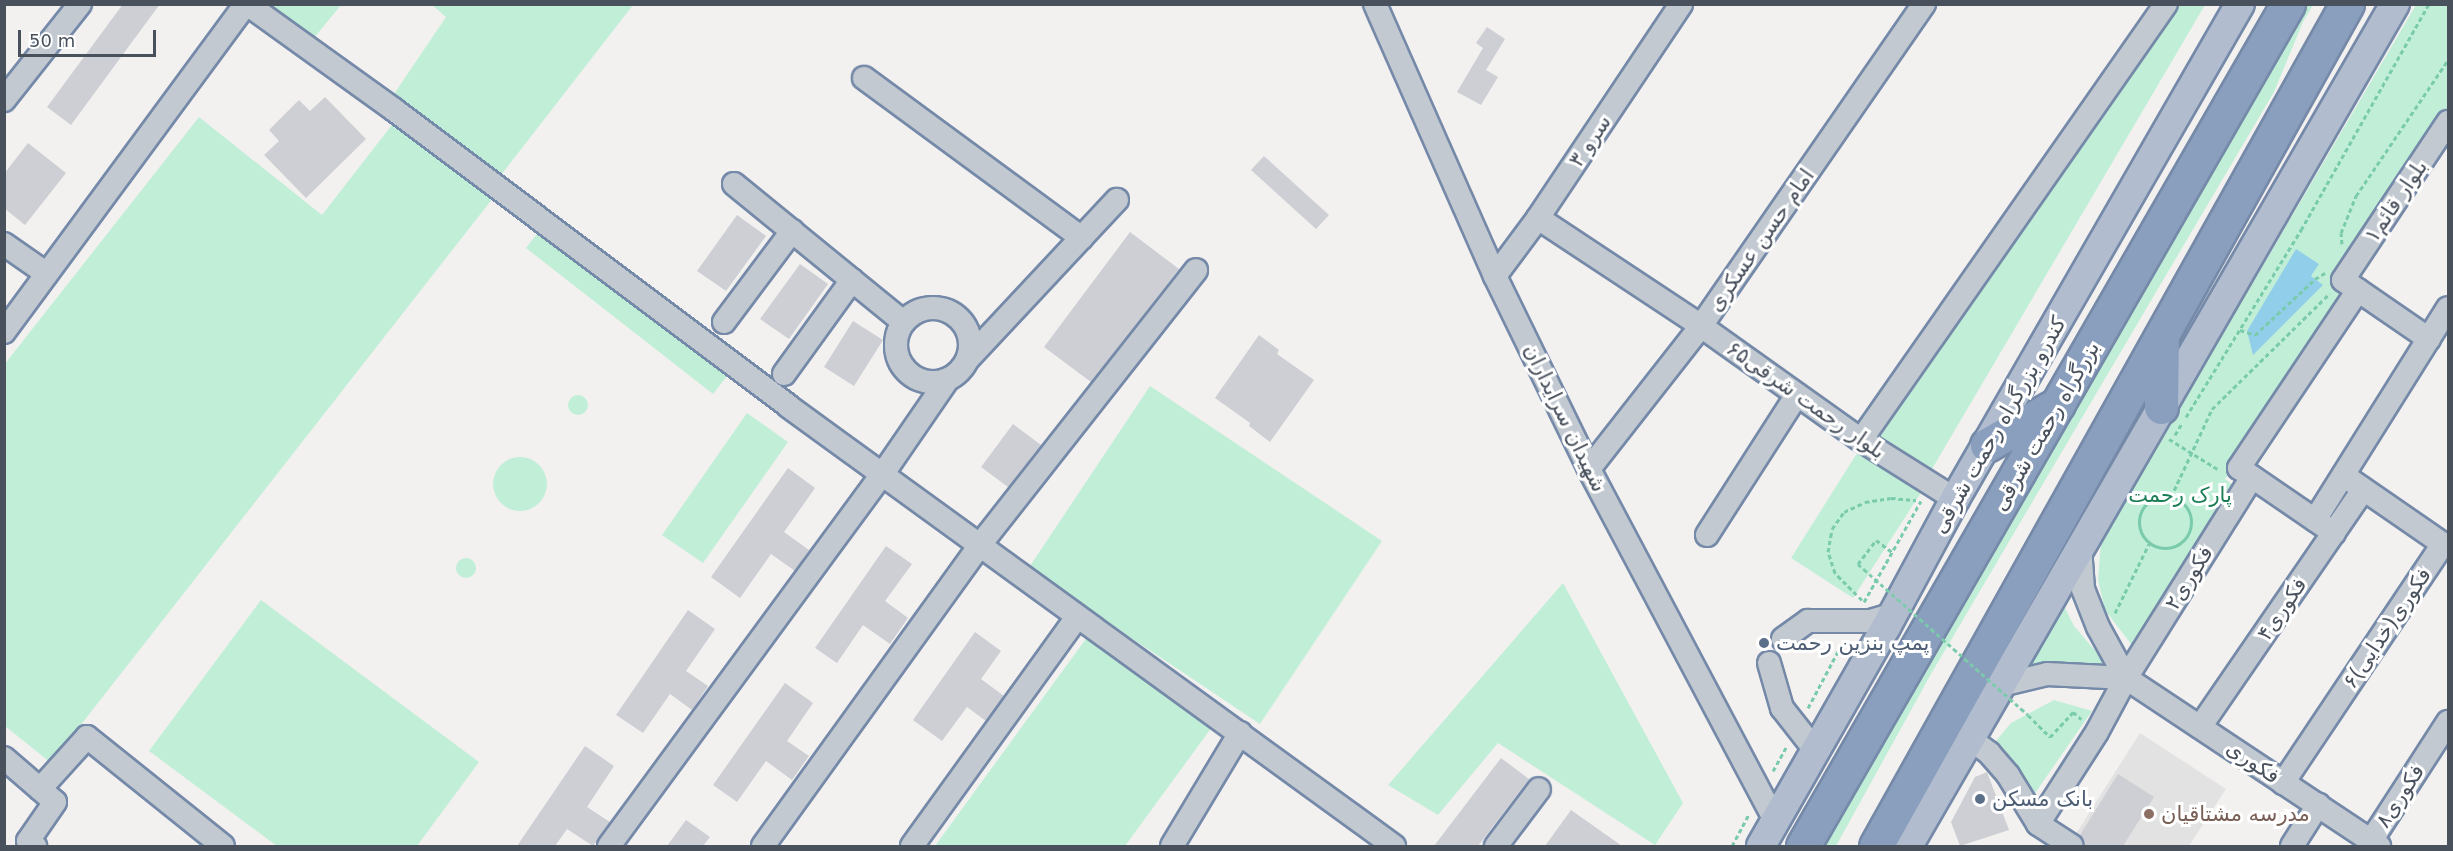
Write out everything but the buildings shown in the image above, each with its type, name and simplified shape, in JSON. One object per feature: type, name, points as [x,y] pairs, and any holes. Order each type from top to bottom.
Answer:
[{"type":"highway","name":"بزرگراه رحمت شرقی","points":[[1803,846],[2288,4]]},
{"type":"highway","points":[[1876,846],[2347,4]]},
{"type":"highway","points":[[2161,425],[2162,334]]},
{"type":"highway","points":[[1987,446],[2060,403]]},
{"type":"main road","name":"کندرو بزرگراه رحمت شرقی","points":[[1761,846],[1893,614],[1955,499],[2240,4]]},
{"type":"main road","points":[[1908,846],[2080,547],[2161,425],[2395,4]]},
{"type":"street","points":[[4,100],[80,4]]},
{"type":"street","points":[[4,332],[246,4],[393,109],[882,475],[1394,846]]},
{"type":"street","name":"شهیدان سرایداران","points":[[1375,4],[1495,276],[1589,469],[1775,820]]},
{"type":"street","name":"سرو ۳","points":[[1495,276],[1538,218],[1681,4]]},
{"type":"street","name":"امام حسن عسکری","points":[[1589,469],[1701,326],[1924,4]]},
{"type":"street","points":[[1862,441],[2166,4]]},
{"type":"street","points":[[864,78],[1082,238]]},
{"type":"street","name":"بلوار قائم۱","points":[[2249,482],[2239,468],[2448,122]]},
{"type":"street","points":[[734,184],[903,322]]},
{"type":"street","points":[[609,846],[882,475],[948,380],[963,367],[1117,200]]},
{"type":"street","name":"بلوار رحمت شرقی۶۵","points":[[1538,218],[1701,326],[1862,441],[1926,492],[1955,499]]},
{"type":"street","points":[[724,322],[792,231]]},
{"type":"street","points":[[4,244],[47,274]]},
{"type":"street","points":[[763,846],[979,546],[1196,270]]},
{"type":"street","points":[[784,374],[852,280]]},
{"type":"street","points":[[2351,285],[2429,339]]},
{"type":"street","points":[[948,380],[929,382],[919,380],[904,368],[899,359],[896,340],[903,322],[910,315],[928,307],[938,307],[956,314],[968,330],[971,349],[968,359]]},
{"type":"street","points":[[2249,482],[2325,526],[2343,475],[2448,308]]},
{"type":"street","points":[[1707,535],[1797,395]]},
{"type":"street","name":"۶فکوری(خدایی)","points":[[2283,783],[2443,544],[2343,475]]},
{"type":"street","name":"فکوری۲","points":[[2038,824],[2097,732],[2126,678],[2249,482]]},
{"type":"street","name":"فکوری۴","points":[[2200,728],[2325,526],[2363,490]]},
{"type":"street","name":"فکوری","points":[[2080,547],[2084,589],[2098,627],[2126,678],[2375,844]]},
{"type":"street","points":[[1783,639],[1808,621],[1859,611],[1870,621],[1893,614]]},
{"type":"street","points":[[912,846],[1077,616]]},
{"type":"street","points":[[1769,663],[1782,708],[1815,750]]},
{"type":"street","points":[[2001,685],[2047,674],[2126,678]]},
{"type":"street","name":"فکوری۸","points":[[2375,844],[2448,722]]},
{"type":"street","points":[[1172,846],[1240,733]]},
{"type":"street","points":[[40,789],[87,737],[223,846]]},
{"type":"street","points":[[1970,739],[1989,753],[2008,775],[2038,824],[2072,846]]},
{"type":"street","points":[[4,758],[55,802],[28,841],[35,846]]},
{"type":"street","points":[[1496,846],[1539,789]]},
{"type":"street","points":[[2292,846],[2318,806]]},
{"type":"path","points":[[2249,482],[2192,453],[2161,425],[2240,330],[2307,220],[2429,4]]},
{"type":"path","points":[[2172,497],[2212,410],[2351,285],[2342,233],[2356,196],[2448,60]]},
{"type":"path","points":[[2240,330],[2254,335],[2318,275]]},
{"type":"path","points":[[1732,846],[1926,492]]},
{"type":"path","points":[[1859,611],[1847,588],[1835,573],[1828,552],[1832,529],[1844,513],[1865,502],[1926,492]]},
{"type":"path","points":[[2159,496],[2172,497],[2183,503],[2191,518],[2187,535],[2174,546],[2157,547],[2150,543],[2140,530],[2140,513],[2151,500],[2159,496]]},
{"type":"path","points":[[1892,552],[1876,540],[1858,564],[2050,737],[2073,712]]},
{"type":"path","points":[[2109,609],[2113,618],[2150,543]]},
{"type":"shaded area","name":"مدرسه مشتاقیان","points":[[2140,733],[2226,789],[2189,846],[2083,846],[2072,840]]},
{"type":"green space","points":[[262,5],[341,5],[314,38]]},
{"type":"green space","points":[[432,5],[633,5],[501,175],[394,94],[446,17]]},
{"type":"green space","points":[[2173,5],[2205,5],[1932,469],[1880,437]]},
{"type":"green space","points":[[2306,5],[2313,5],[2303,22],[2274,92],[1931,674],[1836,846],[1815,846]]},
{"type":"green space","name":"پارک رحمت","points":[[2416,5],[2448,5],[2448,111],[2343,280],[2340,294],[2348,299],[2225,479],[2240,490],[2134,648],[2105,610],[2098,580],[2101,541]]},
{"type":"green space","points":[[199,117],[322,215],[395,121],[493,198],[51,763],[5,726],[4,365]]},
{"type":"green space","points":[[544,225],[731,371],[713,394],[526,248]]},
{"type":"green space","points":[[1150,386],[1382,541],[1260,724],[1028,569]]},
{"type":"green space","points":[[574,395],[582,395],[588,401],[588,409],[582,415],[574,415],[568,409],[568,401]]},
{"type":"green space","points":[[747,413],[788,442],[703,563],[662,535]]},
{"type":"green space","points":[[1859,450],[1922,491],[1853,598],[1791,558]]},
{"type":"green space","points":[[520,457],[530,459],[539,465],[545,474],[547,484],[545,494],[539,503],[530,509],[520,511],[510,509],[501,503],[495,494],[493,484],[495,474],[501,465],[510,459]]},
{"type":"green space","points":[[466,558],[473,561],[476,568],[473,575],[466,578],[459,575],[456,568],[459,561]]},
{"type":"green space","points":[[1563,583],[1683,803],[1655,845],[1498,743],[1438,815],[1388,785]]},
{"type":"green space","points":[[261,600],[479,762],[417,846],[277,846],[149,751]]},
{"type":"green space","points":[[2061,600],[2074,626],[2116,675],[2066,662],[2018,667]]},
{"type":"green space","points":[[1088,636],[1212,727],[1125,846],[935,846]]},
{"type":"green space","points":[[2054,700],[2092,711],[2031,799],[1990,748],[2011,723]]},
{"type":"water","points":[[2296,249],[2319,264],[2311,276],[2323,285],[2253,355],[2247,331]]},
{"type":"place","name":"پمپ بنزین رحمت","points":[[1764,643]]},
{"type":"place","name":"بانک مسکن","points":[[1980,799]]},
{"type":"place","name":"مدرسه مشتاقیان","points":[[2149,814]]}]
